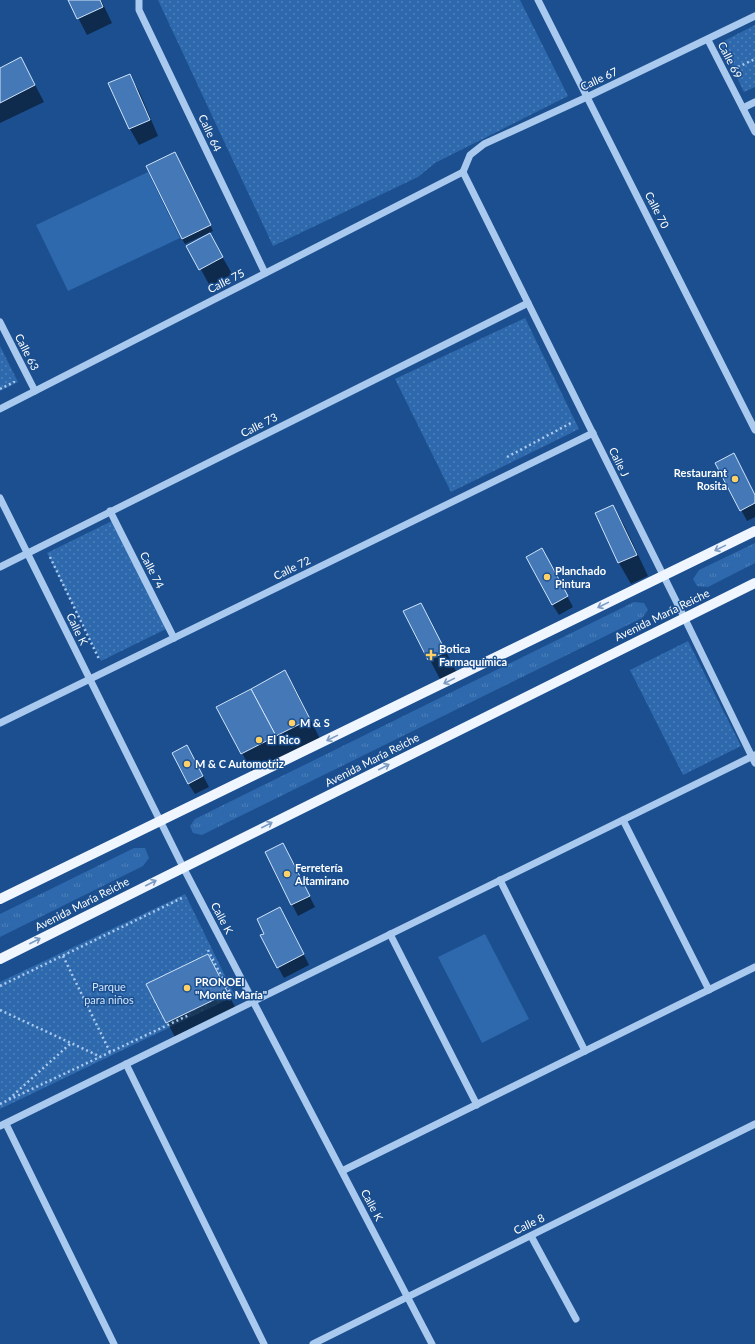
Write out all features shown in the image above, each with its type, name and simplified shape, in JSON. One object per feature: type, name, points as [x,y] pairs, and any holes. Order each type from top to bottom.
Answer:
[{"type":"main road","points":[[0,899],[755,531]]},
{"type":"main road","name":"Avenida María Reiche","points":[[0,959],[755,582]]},
{"type":"street","name":"Calle 64","points":[[139,0],[139,10],[264,274]]},
{"type":"street","name":"Calle 70","points":[[538,0],[755,430]]},
{"type":"street","name":"Calle 67","points":[[463,172],[470,156],[484,144],[708,40],[755,16]]},
{"type":"street","name":"Calle 69","points":[[708,40],[755,132]]},
{"type":"street","points":[[743,108],[755,102]]},
{"type":"street","name":"Calle 75","points":[[0,409],[463,172]]},
{"type":"street","name":"Calle J","points":[[463,172],[754,758]]},
{"type":"street","name":"Calle 73","points":[[0,567],[528,303]]},
{"type":"street","name":"Calle 63","points":[[0,322],[35,391]]},
{"type":"street","name":"Calle 72","points":[[0,723],[593,433]]},
{"type":"street","name":"Calle K","points":[[0,498],[160,821],[432,1344]]},
{"type":"street","name":"Calle 74","points":[[110,511],[174,638]]},
{"type":"street","points":[[114,1344],[3,1125],[500,880],[754,758]]},
{"type":"street","points":[[623,820],[709,990]]},
{"type":"street","points":[[500,880],[585,1051]]},
{"type":"street","points":[[390,934],[477,1105]]},
{"type":"street","points":[[342,1172],[755,967]]},
{"type":"street","points":[[126,1064],[264,1344]]},
{"type":"street","name":"Calle 8","points":[[313,1344],[755,1124]]},
{"type":"street","points":[[531,1236],[576,1319]]},
{"type":"path","points":[[734,69],[755,59]]},
{"type":"path","points":[[0,389],[14,382],[11,375]]},
{"type":"path","points":[[503,459],[572,424],[568,417]]},
{"type":"path","points":[[48,552],[100,662]]},
{"type":"path","points":[[0,986],[182,898],[186,905]]},
{"type":"path","points":[[206,947],[230,995],[223,999]]},
{"type":"path","points":[[63,956],[110,1052]]},
{"type":"path","points":[[0,1010],[101,1057]]},
{"type":"path","points":[[0,1104],[195,1012]]},
{"type":"path","points":[[8,1101],[71,1043]]},
{"type":"green space","points":[[158,0],[520,0],[568,96],[435,163],[418,177],[273,246]]},
{"type":"green space","points":[[755,25],[755,87],[744,92],[720,43]]},
{"type":"green space","points":[[148,172],[180,238],[68,291],[36,225]]},
{"type":"green space","points":[[525,318],[579,429],[451,492],[395,379]]},
{"type":"green space","points":[[0,346],[18,382],[0,391]]},
{"type":"green space","points":[[116,519],[170,627],[101,661],[47,553]]},
{"type":"green space","points":[[755,543],[755,563],[708,587],[697,586],[693,579],[699,570]]},
{"type":"green space","points":[[634,602],[644,603],[648,610],[642,618],[202,835],[193,833],[190,826],[195,819]]},
{"type":"green space","points":[[688,641],[741,746],[683,775],[630,670]]},
{"type":"green space","points":[[134,848],[145,848],[149,858],[143,866],[0,937],[0,914]]},
{"type":"green space","name":"Parque para niños","points":[[185,894],[235,996],[0,1109],[0,982]]},
{"type":"green space","points":[[485,934],[529,1019],[482,1043],[438,957]]},
{"type":"building","points":[[68,0],[100,0],[103,7],[77,19]]},
{"type":"building","points":[[21,57],[35,85],[0,103],[0,68]]},
{"type":"building","points":[[130,74],[150,120],[129,129],[108,83]]},
{"type":"building","points":[[175,152],[211,225],[182,239],[146,166]]},
{"type":"building","points":[[210,233],[223,257],[199,270],[186,246]]},
{"type":"building","name":"Restaurant Rosita","points":[[734,453],[755,495],[755,503],[740,511],[715,463]]},
{"type":"building","points":[[613,505],[637,555],[618,563],[595,513]]},
{"type":"building","name":"Planchado Pintura","points":[[542,548],[568,596],[552,605],[526,557]]},
{"type":"building","points":[[421,603],[446,652],[428,660],[403,611]]},
{"type":"building","points":[[285,670],[310,719],[276,736],[251,689]]},
{"type":"building","points":[[251,689],[276,736],[241,754],[216,707]]},
{"type":"building","name":"M & C Automotriz","points":[[187,745],[203,776],[188,784],[172,753]]},
{"type":"building","name":"Ferretería Altamirano","points":[[283,843],[310,896],[291,905],[265,852]]},
{"type":"building","points":[[280,907],[304,954],[277,968],[260,935],[264,934],[257,919]]},
{"type":"building","name":"PRONOEI \"Monte María\"","points":[[208,954],[228,993],[166,1023],[146,984]]},
{"type":"place","name":"Restaurant Rosita","points":[[735,479]]},
{"type":"place","name":"Planchado Pintura","points":[[547,577]]},
{"type":"place","name":"Botica Farmaquímica","points":[[431,655]]},
{"type":"place","name":"M & S","points":[[292,723]]},
{"type":"place","name":"El Rico","points":[[259,740]]},
{"type":"place","name":"M & C Automotriz","points":[[187,764]]},
{"type":"place","name":"Ferretería Altamirano","points":[[287,874]]},
{"type":"place","name":"PRONOEI \"Monte María\"","points":[[187,988]]}]
